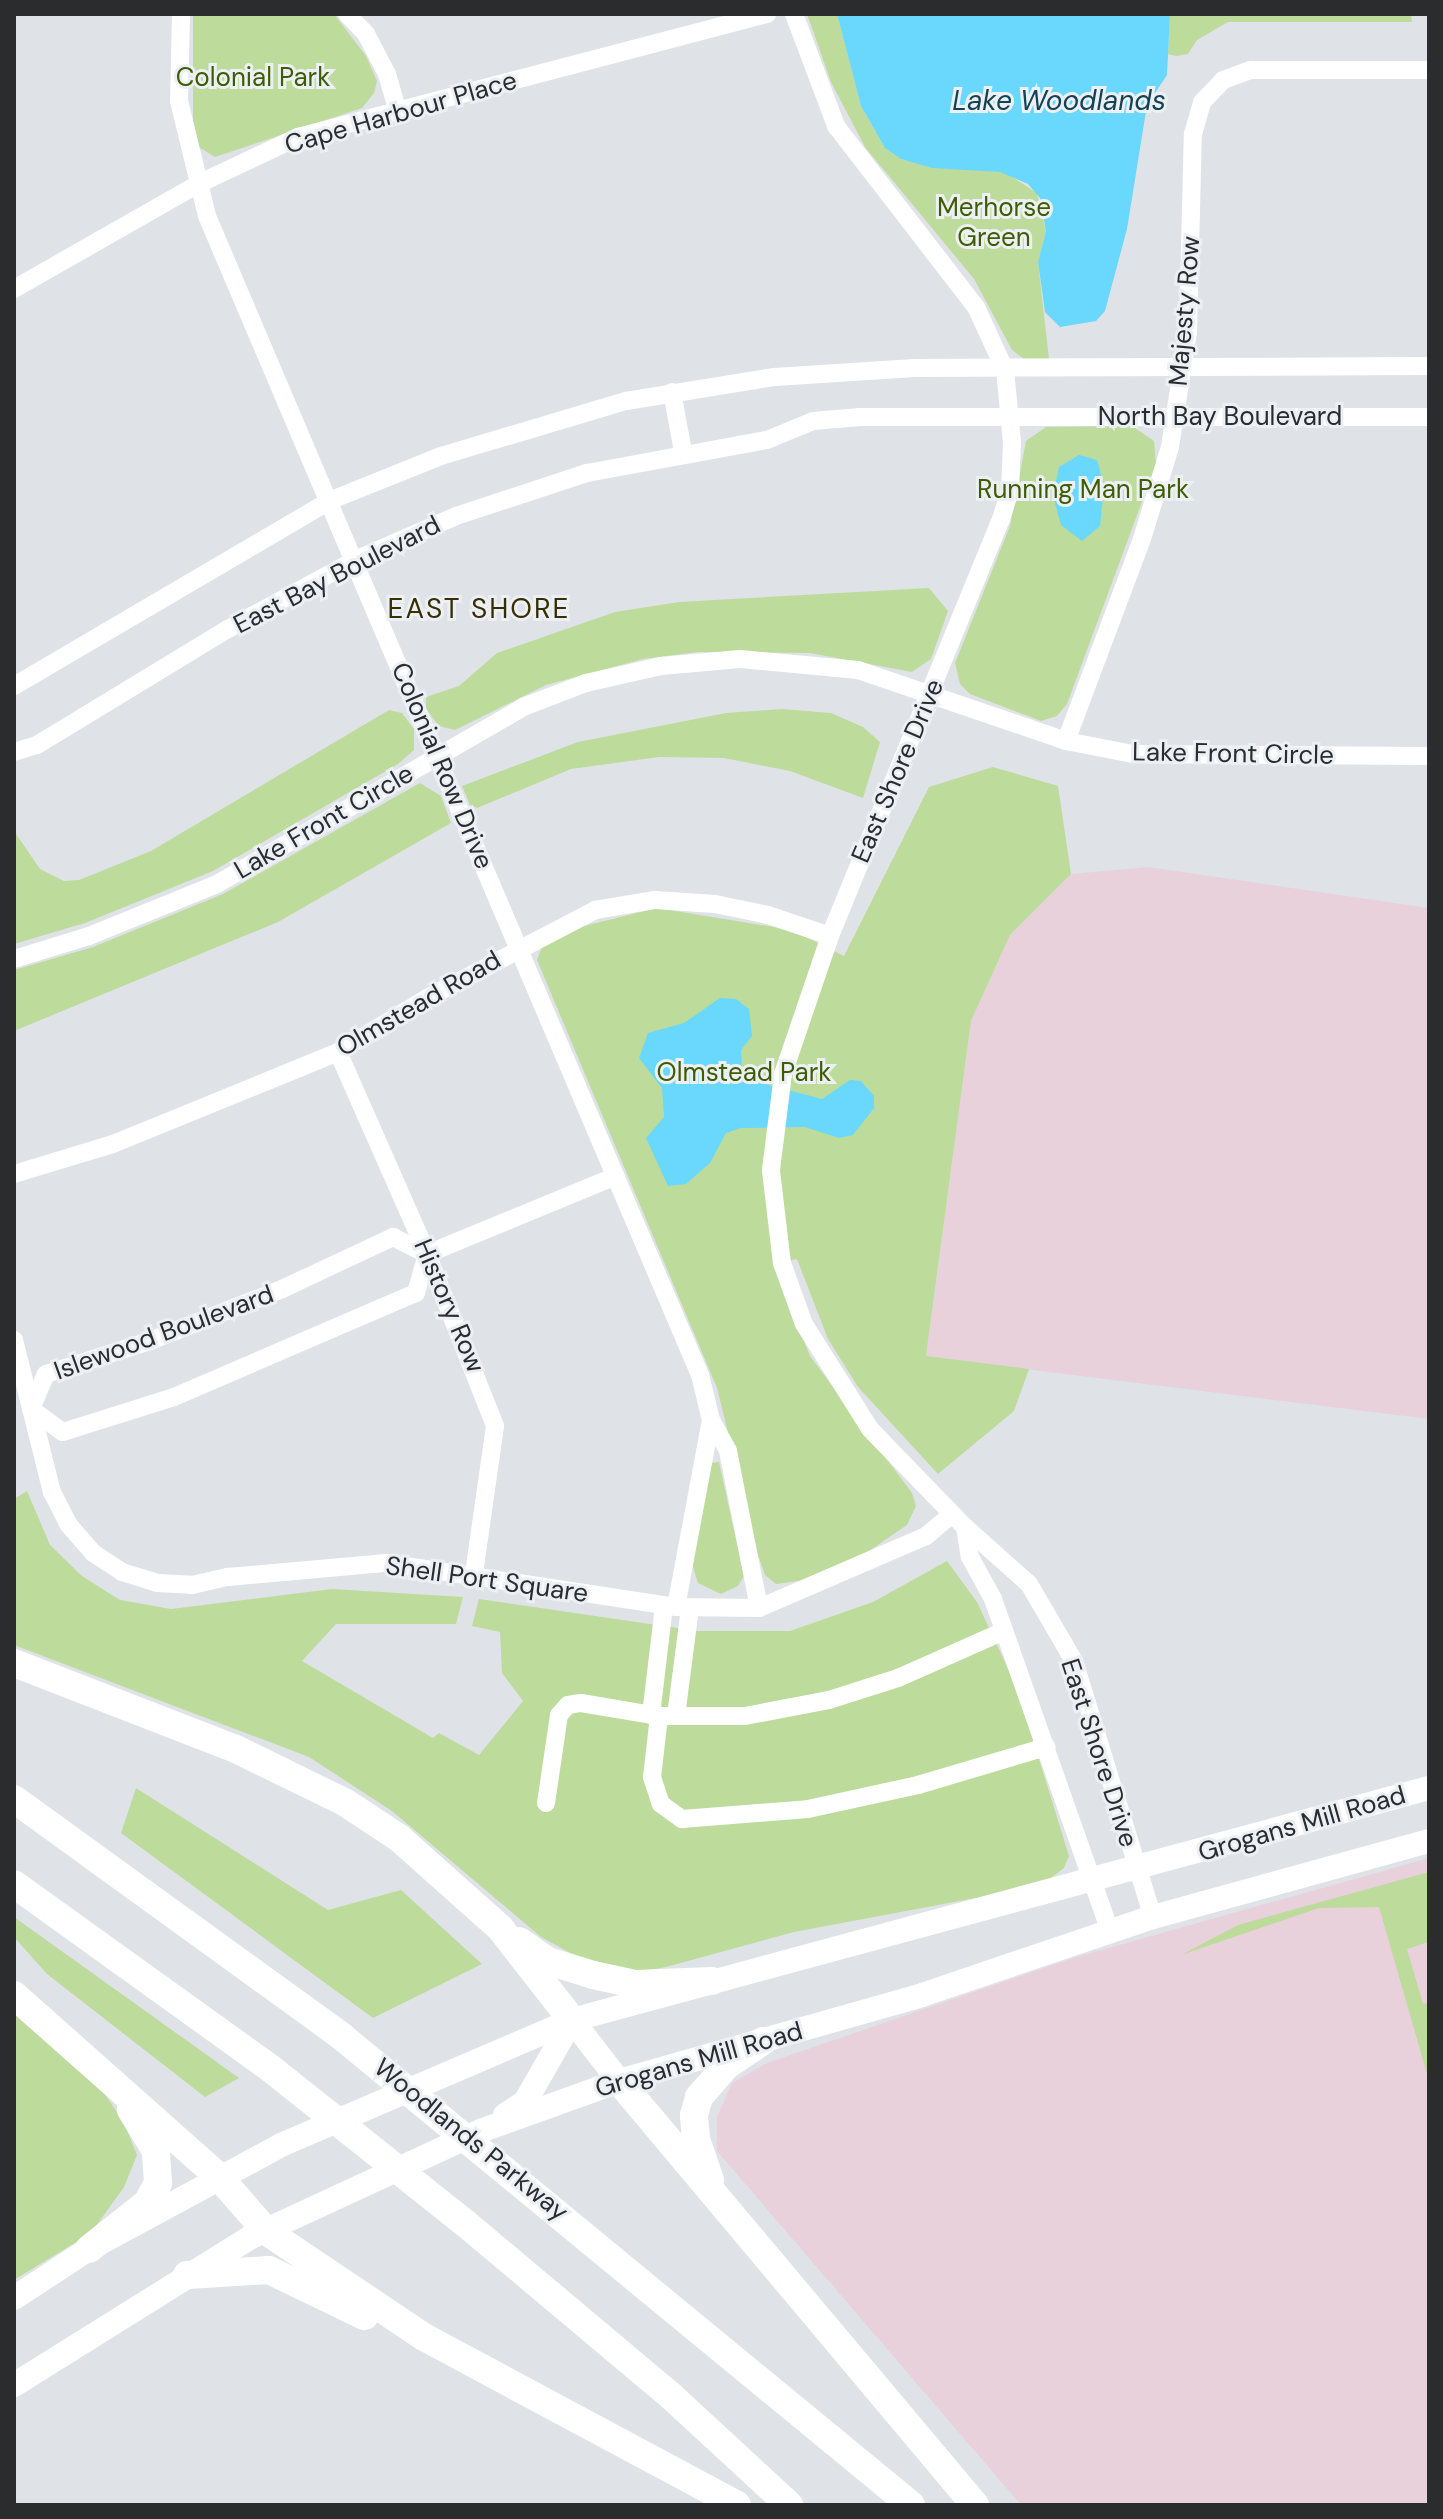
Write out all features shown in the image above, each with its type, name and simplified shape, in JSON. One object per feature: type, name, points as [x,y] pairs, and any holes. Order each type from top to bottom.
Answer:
[{"type":"main road","points":[[14,1663],[292,1773],[399,1838],[500,1928],[548,1961],[635,1984],[712,1981]]},
{"type":"main road","name":"Grogans Mill Road","points":[[14,2298],[89,2249],[220,2178],[369,2105],[572,2020],[1094,1882],[1429,1788]]},
{"type":"main road","name":"Woodlands Parkway","points":[[14,1799],[341,2036],[533,2189],[911,2505]]},
{"type":"main road","name":"Grogans Mill Road","points":[[14,2385],[187,2275],[266,2231],[483,2130],[619,2081],[763,2041],[1153,1917],[1429,1841]]},
{"type":"main road","points":[[14,1884],[270,2068],[465,2223],[671,2396],[789,2505]]},
{"type":"main road","points":[[500,1928],[619,2081],[975,2505]]},
{"type":"main road","points":[[14,1995],[220,2178],[266,2231],[424,2337],[737,2505]]},
{"type":"main road","points":[[483,2130],[525,2102],[572,2020]]},
{"type":"main road","points":[[715,2196],[696,2139],[694,2115],[699,2097],[727,2065],[763,2041]]},
{"type":"main road","points":[[89,2249],[147,2203],[158,2183],[156,2151],[99,2068]]},
{"type":"main road","points":[[187,2275],[269,2270],[364,2316],[424,2337]]},
{"type":"street","name":"Colonial Row Drive","points":[[181,14],[179,101],[196,185],[700,1375],[711,1420],[728,1451],[759,1608]]},
{"type":"street","points":[[347,14],[366,34],[387,74],[397,110]]},
{"type":"street","name":"Cape Harbour Place","points":[[14,289],[196,185],[298,137],[767,14]]},
{"type":"street","name":"East Shore Drive","points":[[794,14],[836,126],[886,196],[961,285],[1005,370],[1011,418],[1012,473],[1006,504],[830,936],[783,1074],[771,1147],[782,1263],[804,1324],[870,1429],[959,1520],[1029,1584],[1074,1661],[1153,1917]]},
{"type":"street","name":"Majesty Row","points":[[1066,741],[1146,529],[1175,417],[1191,295],[1195,118],[1212,89],[1251,70],[1429,70]]},
{"type":"street","name":"North Bay Boulevard","points":[[1005,370],[1429,366]]},
{"type":"street","points":[[14,686],[329,501],[517,431],[672,392],[828,372],[1005,370]]},
{"type":"street","points":[[672,392],[683,452]]},
{"type":"street","name":"North Bay Boulevard","points":[[1011,418],[1429,417]]},
{"type":"street","name":"East Bay Boulevard","points":[[14,752],[37,745],[228,629],[355,560],[523,493],[683,452],[767,440],[813,421],[1011,418]]},
{"type":"street","name":"Lake Front Circle","points":[[14,959],[115,926],[217,884],[523,707],[586,683],[661,666],[740,659],[802,662],[858,670],[1066,741],[1157,756],[1429,756]]},
{"type":"street","name":"Olmstead Road","points":[[14,1174],[113,1144],[338,1052],[520,947],[595,910],[655,900],[755,912],[830,936]]},
{"type":"street","name":"History Row","points":[[338,1052],[427,1254],[495,1426],[474,1573]]},
{"type":"street","points":[[427,1254],[616,1176]]},
{"type":"street","name":"Islewood Boulevard","points":[[393,1237],[427,1254],[416,1293],[174,1397],[63,1432],[23,1412],[46,1374],[147,1342],[269,1294],[393,1237]]},
{"type":"street","name":"Shell Port Square","points":[[14,1340],[23,1412],[52,1492],[68,1524],[93,1553],[122,1572],[157,1583],[192,1585],[356,1564],[474,1573],[676,1607],[759,1608],[959,1520]]},
{"type":"street","name":"Colonial Row Drive","points":[[676,1607],[711,1420]]},
{"type":"street","name":"East Shore Drive","points":[[959,1520],[970,1557],[1004,1631],[1110,1931]]},
{"type":"street","points":[[662,1716],[676,1607]]},
{"type":"street","points":[[676,1607],[652,1777],[661,1804],[682,1819],[808,1809],[918,1785],[1046,1747]]},
{"type":"street","points":[[546,1803],[559,1715],[568,1705],[662,1716],[745,1716],[829,1700],[898,1678],[1004,1631]]},
{"type":"shaded area","points":[[1148,867],[1429,908],[1429,1419],[926,1357],[971,1021],[1010,935],[1071,874]]},
{"type":"shaded area","points":[[1429,1858],[1429,2505],[1021,2505],[717,2151],[717,2117],[732,2083],[767,2063],[1073,1958]]},
{"type":"green space","name":"Colonial Park","points":[[193,14],[334,14],[366,56],[377,81],[374,93],[362,108],[215,157],[199,147],[193,136]]},
{"type":"green space","name":"Merhorse Green","points":[[807,14],[837,14],[861,106],[885,148],[903,160],[1006,173],[1037,193],[1046,231],[1038,262],[1049,359],[1024,359],[1012,350],[974,279],[865,147],[831,82]]},
{"type":"green space","points":[[1170,14],[1411,14],[1412,22],[1228,22],[1197,40],[1188,54],[1176,56],[1168,54]]},
{"type":"green space","name":"Running Man Park","points":[[1132,426],[1154,441],[1156,464],[1067,704],[1057,716],[1041,721],[970,694],[960,684],[955,663],[1010,526],[1026,441],[1046,427]]},
{"type":"green space","points":[[929,588],[948,611],[931,659],[912,672],[810,653],[697,652],[643,659],[546,685],[455,730],[439,726],[426,709],[426,697],[459,686],[497,653],[615,612],[679,602]]},
{"type":"green space","points":[[782,709],[831,713],[863,727],[880,742],[863,798],[790,771],[724,758],[659,757],[571,769],[477,808],[470,805],[462,786],[578,742],[726,713]]},
{"type":"green space","points":[[389,710],[402,713],[414,729],[414,750],[398,764],[213,871],[85,923],[14,944],[14,831],[40,869],[64,881],[79,880],[151,851]]},
{"type":"green space","name":"Olmstead Park","points":[[993,767],[1058,786],[1071,874],[1010,935],[971,1021],[926,1356],[1029,1369],[1014,1411],[938,1474],[858,1387],[828,1339],[797,1259],[773,1264],[810,1356],[912,1493],[916,1506],[907,1525],[857,1559],[812,1579],[776,1584],[765,1575],[758,1555],[717,1388],[537,960],[543,944],[560,932],[657,908],[792,930],[844,956],[929,787]]},
{"type":"green space","points":[[420,783],[441,796],[451,823],[278,922],[14,1031],[14,970],[93,947],[223,894]]},
{"type":"green space","points":[[719,1462],[744,1576],[738,1586],[721,1594],[698,1583],[692,1564],[710,1463]]},
{"type":"green space","points":[[27,1491],[50,1545],[82,1576],[120,1600],[171,1609],[332,1589],[463,1597],[456,1624],[336,1624],[302,1661],[433,1738],[439,1733],[479,1755],[523,1701],[502,1673],[500,1632],[472,1626],[479,1599],[698,1631],[790,1631],[873,1602],[947,1561],[977,1602],[1017,1688],[1069,1856],[1064,1868],[1040,1886],[794,1932],[666,1967],[638,1972],[598,1968],[541,1937],[392,1811],[309,1757],[14,1645],[14,1499]]},
{"type":"green space","points":[[136,1788],[328,1910],[401,1890],[482,1964],[373,2018],[121,1833]]},
{"type":"green space","points":[[1429,1872],[1429,1942],[1407,1949],[1423,2004],[1429,2003],[1429,2081],[1379,1907],[1319,1908],[1181,1955],[1238,1925]]},
{"type":"green space","points":[[14,1917],[239,2078],[205,2097],[47,1974],[14,1937]]},
{"type":"green space","points":[[14,2014],[105,2094],[124,2123],[137,2155],[124,2187],[91,2233],[14,2280]]},
{"type":"water","name":"Lake Woodlands","points":[[837,14],[1170,14],[1167,75],[1147,105],[1127,229],[1105,311],[1096,321],[1060,327],[1045,312],[1038,262],[1046,231],[1040,198],[1028,184],[1000,172],[932,168],[901,159],[885,148],[861,106]]},
{"type":"water","points":[[1079,455],[1097,460],[1104,485],[1100,526],[1082,541],[1061,525],[1053,496],[1059,467]]},
{"type":"water","points":[[720,998],[736,999],[749,1009],[752,1036],[741,1050],[742,1069],[753,1081],[822,1099],[850,1080],[861,1081],[874,1096],[874,1108],[853,1135],[839,1138],[805,1127],[741,1128],[726,1133],[710,1163],[686,1184],[668,1186],[646,1138],[664,1117],[662,1088],[639,1058],[648,1033],[684,1023]]},
{"type":"district","name":"EAST SHORE","points":[[479,609]]}]
